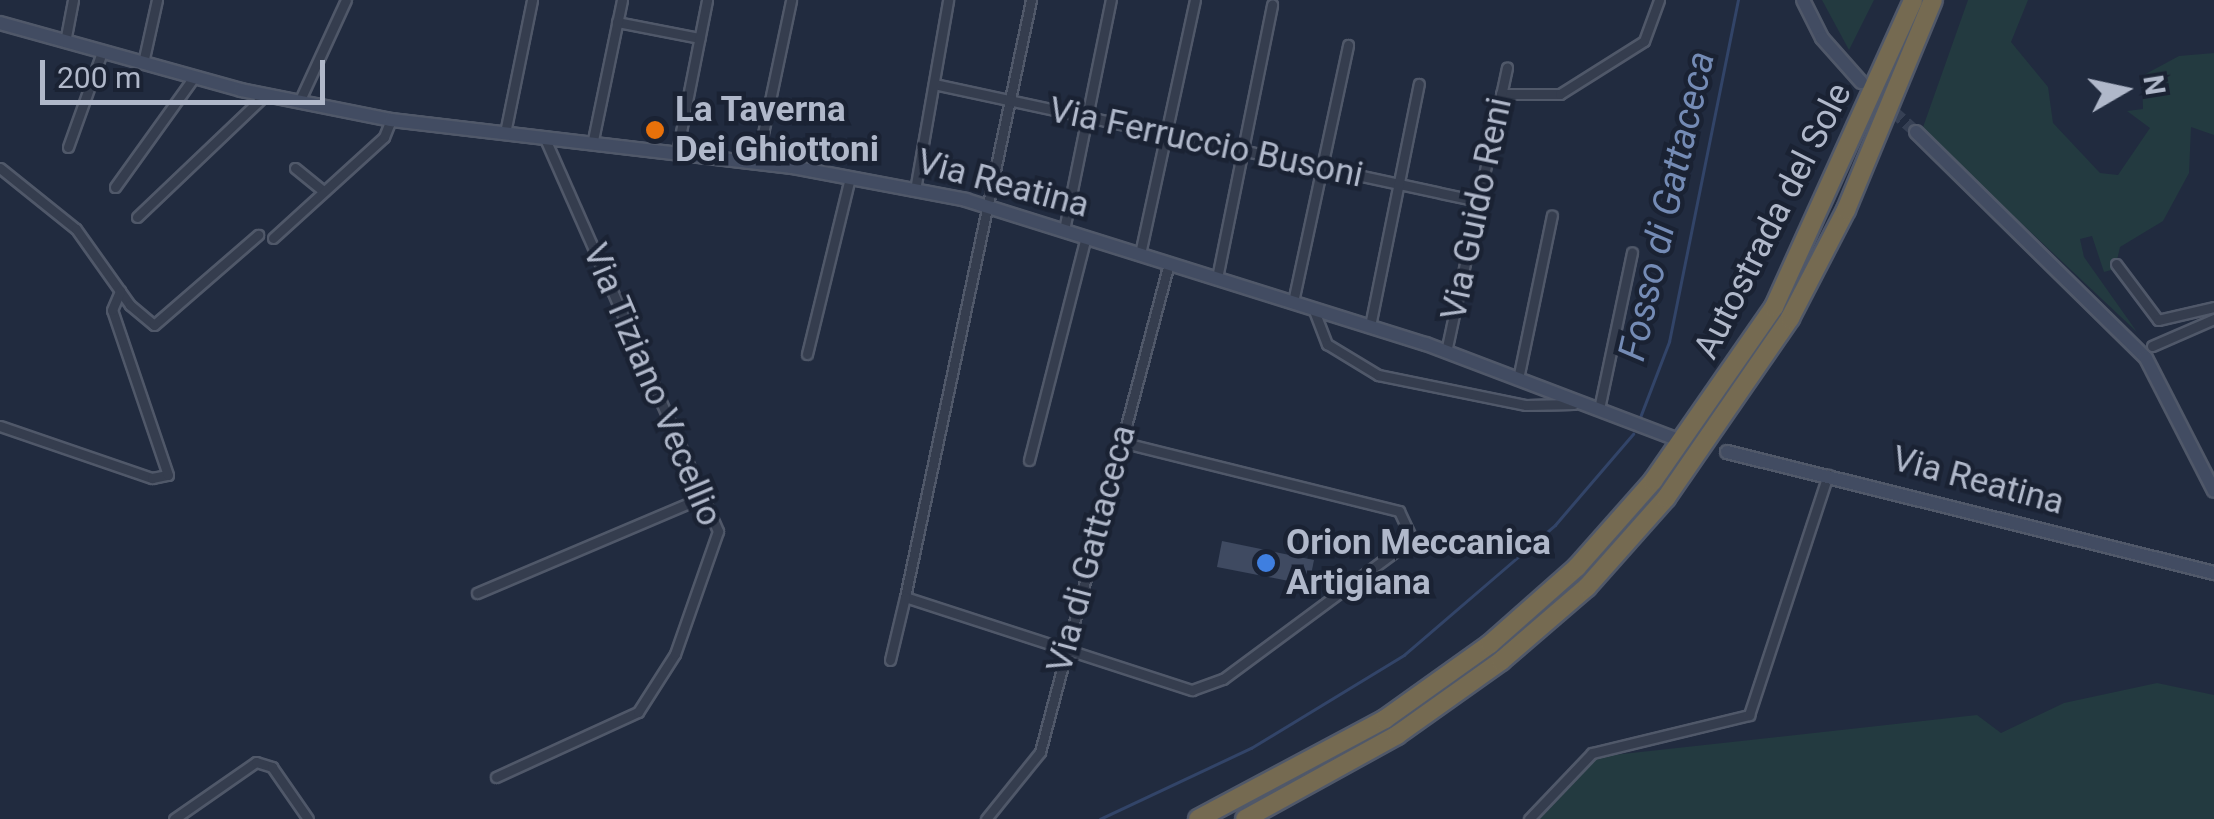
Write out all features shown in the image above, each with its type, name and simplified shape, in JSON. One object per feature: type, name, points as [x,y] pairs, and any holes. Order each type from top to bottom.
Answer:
[{"type":"highway","name":"Autostrada del Sole","points":[[1198,819],[1384,720],[1490,644],[1577,568],[1640,496],[1718,398],[1774,307],[1913,0]]},
{"type":"highway","name":"Autostrada del Sole","points":[[1245,819],[1397,735],[1501,661],[1587,587],[1666,498],[1790,318],[1846,210],[1933,0]]},
{"type":"street","points":[[65,42],[73,0]]},
{"type":"street","points":[[142,63],[157,0]]},
{"type":"street","points":[[299,102],[346,0]]},
{"type":"street","points":[[506,128],[532,0]]},
{"type":"street","points":[[593,140],[622,0]]},
{"type":"street","points":[[677,152],[707,0]]},
{"type":"street","points":[[758,162],[791,0]]},
{"type":"street","points":[[915,190],[948,0]]},
{"type":"street","points":[[890,660],[990,207],[1031,0]]},
{"type":"street","points":[[1064,230],[1111,0]]},
{"type":"street","points":[[1140,254],[1195,0]]},
{"type":"street","points":[[1501,94],[1560,94],[1644,41],[1659,0]]},
{"type":"street","points":[[1803,0],[1822,38],[1861,82]]},
{"type":"street","points":[[1218,278],[1272,4]]},
{"type":"street","points":[[617,22],[699,38]]},
{"type":"street","name":"Via Reatina","points":[[0,23],[194,78],[392,120],[506,128],[758,162],[990,207],[1370,326],[1674,438]]},
{"type":"street","points":[[1294,302],[1348,45]]},
{"type":"street","points":[[68,148],[102,52]]},
{"type":"street","name":"Via Guido Reni","points":[[1446,352],[1507,67]]},
{"type":"street","points":[[114,187],[194,78]]},
{"type":"street","name":"Via Ferruccio Busoni","points":[[934,84],[1478,201]]},
{"type":"street","points":[[1370,326],[1419,84]]},
{"type":"street","points":[[137,217],[266,94]]},
{"type":"street","points":[[272,238],[384,137],[392,120]]},
{"type":"street","points":[[1916,132],[2146,358],[2214,490]]},
{"type":"street","name":"Via Tiziano Vecellio","points":[[496,776],[642,708],[675,654],[717,541],[705,496],[542,134]]},
{"type":"street","points":[[0,168],[76,229],[120,291],[160,324],[258,235]]},
{"type":"street","points":[[296,168],[323,191]]},
{"type":"street","points":[[806,354],[850,178]]},
{"type":"street","points":[[1518,379],[1552,216]]},
{"type":"street","points":[[1029,460],[1086,238]]},
{"type":"street","points":[[1599,409],[1632,252]]},
{"type":"street","name":"Via di Gattaceca","points":[[986,819],[1040,752],[1169,263]]},
{"type":"street","points":[[2116,264],[2158,320],[2214,307]]},
{"type":"street","points":[[0,426],[148,476],[168,475],[114,318],[120,291]]},
{"type":"street","points":[[1313,308],[1328,344],[1405,385],[1526,404],[1584,404]]},
{"type":"street","points":[[2152,346],[2214,320]]},
{"type":"street","points":[[905,597],[1177,689],[1211,686],[1412,539],[1399,511],[1120,442]]},
{"type":"street","name":"Via Reatina","points":[[1727,452],[1828,474],[2214,573]]},
{"type":"street","points":[[1529,819],[1592,754],[1749,715],[1828,474]]},
{"type":"street","points":[[476,593],[705,496]]},
{"type":"street","points":[[174,819],[256,762],[272,767],[308,819]]},
{"type":"green space","points":[[1822,0],[1874,0],[1849,50]]},
{"type":"green space","points":[[1968,0],[2028,0],[2011,42],[2048,87],[2053,123],[2100,173],[2118,175],[2150,128],[2127,111],[2143,109],[2142,76],[2179,56],[2214,53],[2214,135],[2191,127],[2189,173],[2163,221],[2120,247],[2115,269],[2104,272],[2092,236],[2080,239],[2084,257],[2137,332],[1922,130]]},
{"type":"green space","points":[[2157,683],[2214,695],[2214,819],[1532,819],[1595,757],[1977,715],[2001,733],[2064,703]]},
{"type":"building","name":"Orion Meccanica Artigiana","points":[[1222,541],[1314,560],[1309,585],[1217,567]]},
{"type":"waterway","name":"Fosso di Gattaceca","points":[[1639,420],[1669,342],[1738,0]]},
{"type":"waterway","name":"Fosso di Gattaceca","points":[[1100,819],[1251,748],[1404,655],[1555,525],[1633,434]]},
{"type":"tunnel","points":[[1866,87],[1916,132]]},
{"type":"place","name":"La Taverna Dei Ghiottoni","points":[[655,130]]},
{"type":"place","name":"Orion Meccanica Artigiana","points":[[1266,563]]}]
